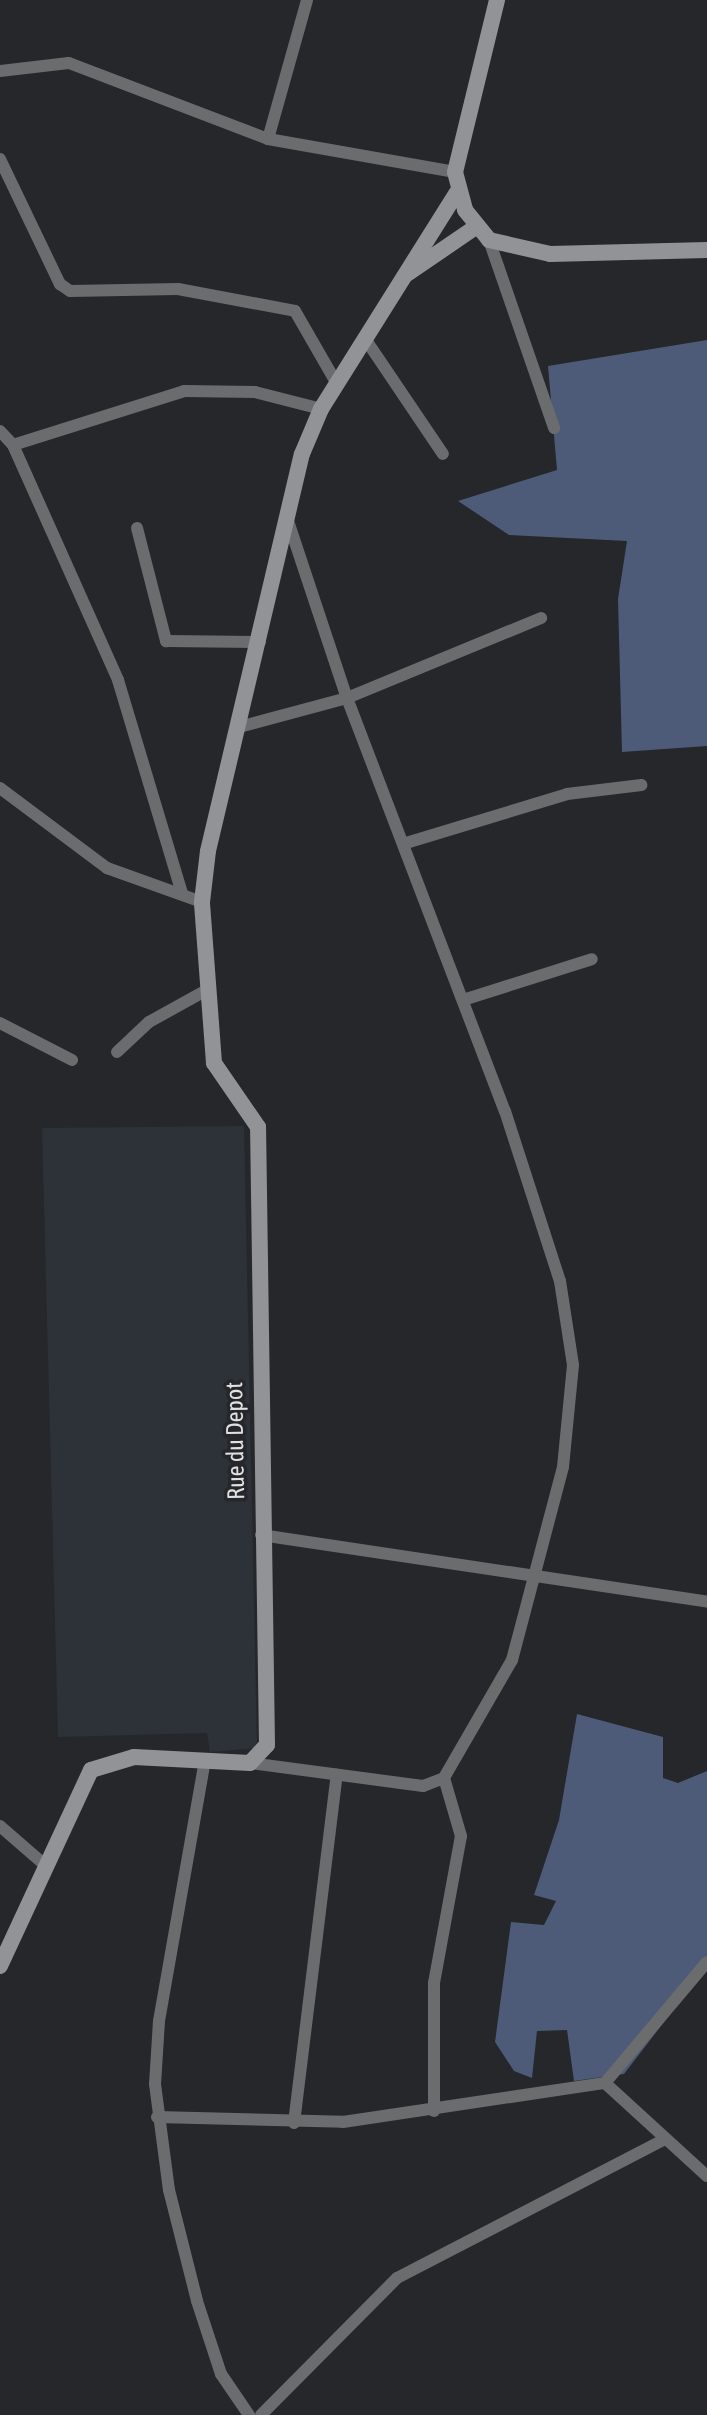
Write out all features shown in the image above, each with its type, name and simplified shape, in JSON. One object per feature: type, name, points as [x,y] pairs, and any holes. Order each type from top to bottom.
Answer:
[{"type":"street","points":[[268,139],[307,0]]},
{"type":"street","points":[[497,0],[455,172],[457,192],[489,240],[554,428]]},
{"type":"street","points":[[0,71],[69,63],[268,139],[455,172]]},
{"type":"street","points":[[0,159],[60,284],[70,291],[178,289],[295,311],[337,384]]},
{"type":"street","name":"Rue du Depot","points":[[250,1763],[267,1745],[270,1725],[261,1535],[258,1127],[214,1063],[205,991],[202,902],[231,750],[260,642],[287,518],[321,409],[457,192]]},
{"type":"street","points":[[407,274],[477,226]]},
{"type":"street","points":[[489,240],[550,254],[707,250]]},
{"type":"street","points":[[364,337],[443,454]]},
{"type":"street","points":[[13,445],[184,391],[255,392],[321,409]]},
{"type":"street","points":[[0,431],[13,445],[118,680],[182,894]]},
{"type":"street","points":[[0,1966],[4,1944],[46,1866],[91,1770],[118,1758],[250,1763],[423,1786],[444,1778],[512,1660],[563,1467],[573,1365],[560,1281],[406,843],[347,698],[287,518]]},
{"type":"street","points":[[137,528],[166,641],[260,642]]},
{"type":"street","points":[[239,727],[347,698],[541,618]]},
{"type":"street","points":[[406,843],[567,794],[641,785]]},
{"type":"street","points":[[0,788],[107,868],[202,902]]},
{"type":"street","points":[[463,1000],[592,959]]},
{"type":"street","points":[[117,1052],[149,1022],[205,991]]},
{"type":"street","points":[[0,1023],[72,1060]]},
{"type":"street","points":[[261,1535],[707,1602]]},
{"type":"street","points":[[205,1760],[159,2021],[157,2117],[197,2301],[221,2374],[249,2415]]},
{"type":"street","points":[[294,2123],[337,1775]]},
{"type":"street","points":[[434,2111],[434,1983],[461,1836],[444,1778]]},
{"type":"street","points":[[0,1826],[46,1866]]},
{"type":"street","points":[[157,2117],[294,2123],[434,2111],[605,2083],[707,1962]]},
{"type":"street","points":[[605,2083],[649,2116],[665,2139],[707,2176]]},
{"type":"street","points":[[261,2415],[397,2278],[665,2139]]},
{"type":"shaded area","points":[[707,340],[707,746],[622,752],[618,599],[627,541],[509,535],[458,501],[557,470],[548,366]]},
{"type":"shaded area","points":[[244,1126],[257,1748],[210,1752],[207,1733],[58,1737],[42,1128]]},
{"type":"shaded area","points":[[577,1714],[663,1737],[663,1778],[678,1783],[707,1771],[707,1966],[624,2074],[574,2081],[567,2030],[537,2031],[532,2078],[514,2071],[495,2042],[511,1922],[544,1925],[556,1901],[534,1895],[559,1820]]}]
